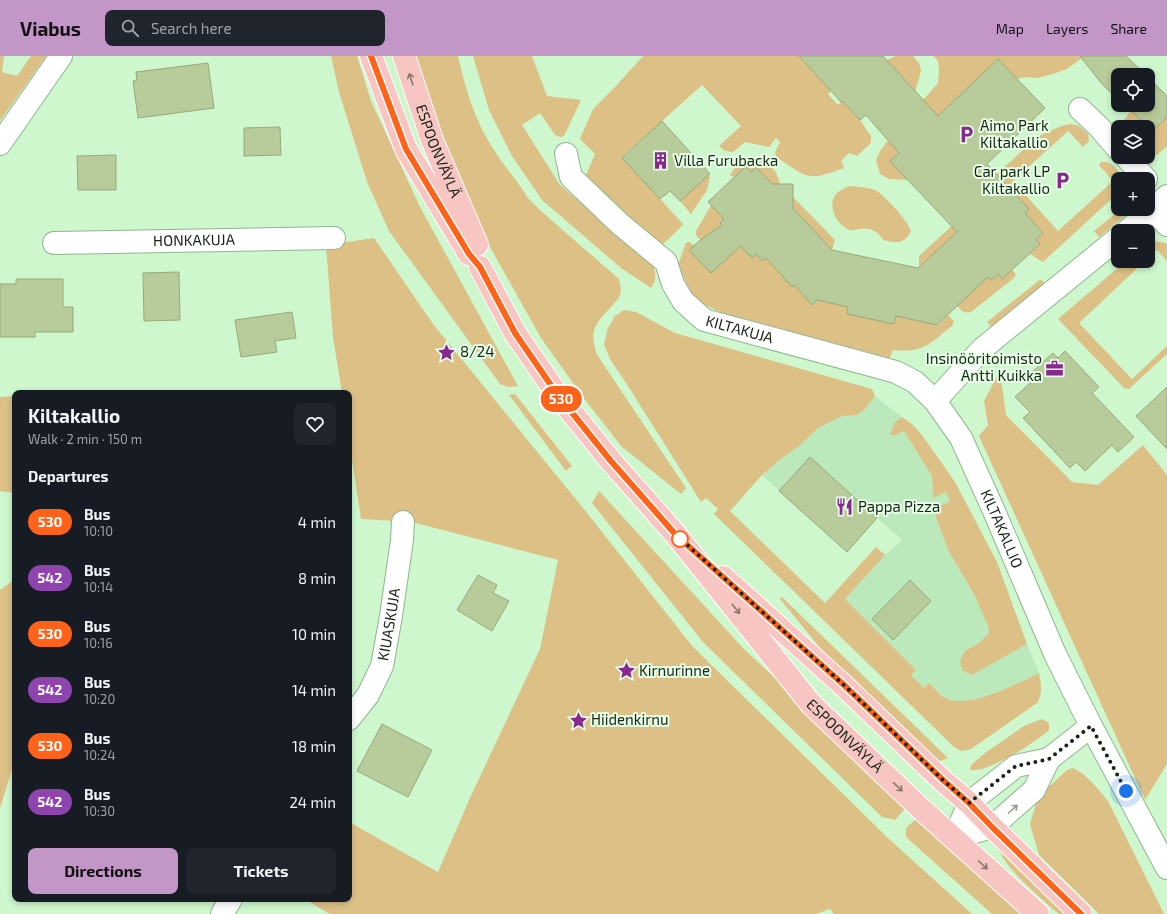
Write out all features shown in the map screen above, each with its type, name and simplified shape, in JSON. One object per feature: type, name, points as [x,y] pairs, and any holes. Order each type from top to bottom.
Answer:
[{"type":"main road","name":"ESPOONVÄYLÄ","points":[[371,56],[406,149],[475,255],[515,333],[557,394],[610,460],[676,535],[811,704],[919,807],[1038,914]]},
{"type":"main road","name":"ESPOONVÄYLÄ","points":[[404,56],[432,140],[475,255]]},
{"type":"main road","name":"ESPOONVÄYLÄ","points":[[676,535],[844,685],[969,803],[1082,914]]},
{"type":"street","points":[[0,144],[61,56]]},
{"type":"street","points":[[1080,109],[1111,140]]},
{"type":"street","name":"KILTAKUJA","points":[[566,154],[571,177],[620,224],[666,262],[673,284],[683,301],[704,320],[896,372],[915,382],[935,401]]},
{"type":"street","points":[[1132,164],[1140,172]]},
{"type":"street","points":[[1137,224],[1163,207],[1155,194]]},
{"type":"street","name":"HONKAKUJA","points":[[54,243],[334,238]]},
{"type":"street","points":[[935,401],[982,349],[1111,244]]},
{"type":"street","name":"KILTAKALLIO","points":[[935,401],[961,438],[994,510],[1055,654],[1091,726],[1167,868]]},
{"type":"street","name":"KIUASKUJA","points":[[352,715],[368,695],[382,666],[394,601],[403,522]]},
{"type":"street","points":[[954,838],[992,827],[1034,790],[1049,759],[1091,726]]},
{"type":"street","points":[[954,838],[969,803],[1016,766],[1049,759]]},
{"type":"street","points":[[222,914],[229,902]]},
{"type":"shaded area","points":[[0,56],[4,56],[2,72],[17,76],[31,56],[46,56],[0,121]]},
{"type":"shaded area","points":[[331,56],[357,56],[371,101],[420,207],[518,386],[509,387],[500,384],[389,231],[367,182],[339,92]]},
{"type":"shaded area","points":[[414,56],[458,56],[468,95],[482,128],[493,148],[526,196],[542,212],[619,279],[621,293],[618,299],[599,321],[593,334],[596,353],[686,488],[681,494],[621,446],[583,397],[541,338],[485,238],[437,135]]},
{"type":"shaded area","points":[[473,56],[532,56],[547,96],[581,100],[564,136],[560,137],[555,135],[540,113],[522,125],[560,185],[653,265],[655,277],[651,288],[621,268],[542,200],[512,156],[489,110]]},
{"type":"shaded area","points":[[643,56],[799,56],[831,91],[828,94],[838,105],[842,101],[860,120],[871,136],[871,143],[857,156],[849,153],[841,161],[844,168],[819,176],[808,176],[803,174],[776,157],[775,152],[780,142],[776,138],[769,147],[745,142],[733,152],[725,151],[719,146],[741,126],[702,85],[622,157],[683,224],[663,244],[633,226],[584,180],[595,154],[580,139],[593,109]]},
{"type":"shaded area","points":[[896,56],[913,56],[919,63],[921,71],[915,92],[887,60]]},
{"type":"shaded area","points":[[934,56],[1080,56],[1082,58],[1067,69],[1053,74],[1038,78],[1027,77],[1016,79],[998,59],[890,161],[908,180],[889,179],[880,174],[876,160],[880,151],[893,134],[938,83],[938,61]]},
{"type":"shaded area","points":[[1130,112],[1133,112],[1141,120],[1124,120]]},
{"type":"shaded area","points":[[1167,117],[1167,146],[1155,156],[1155,129]]},
{"type":"shaded area","points":[[1070,124],[1079,126],[1088,134],[1089,141],[1083,147],[1068,131],[1013,181],[1058,231],[1111,183],[1111,199],[1043,262],[1030,254],[1040,244],[1036,239],[1043,233],[1025,213],[1029,209],[972,197],[1037,137],[1061,126]]},
{"type":"shaded area","points":[[752,160],[763,162],[771,166],[779,178],[780,184],[776,188],[756,167],[751,172],[746,166],[734,177],[730,175],[739,164]]},
{"type":"shaded area","points":[[1101,162],[1105,162],[1112,164],[1119,172],[1111,172],[1111,179],[1099,165]]},
{"type":"shaded area","points":[[700,164],[710,177],[707,190],[691,214],[680,201],[698,184]]},
{"type":"shaded area","points":[[850,186],[864,187],[877,191],[886,198],[911,231],[906,239],[899,242],[883,240],[879,234],[870,229],[850,230],[839,223],[834,213],[832,203],[833,198],[841,190]]},
{"type":"shaded area","points":[[719,192],[719,214],[724,219],[720,223],[752,257],[756,254],[762,261],[766,257],[798,281],[817,300],[848,307],[847,314],[894,324],[896,316],[930,323],[933,321],[937,326],[948,315],[954,321],[952,326],[926,346],[912,350],[893,350],[890,358],[722,313],[705,305],[692,295],[678,265],[686,243],[689,242],[694,246],[690,250],[711,273],[722,263],[696,235],[696,231]]},
{"type":"shaded area","points":[[793,197],[835,240],[832,250],[788,202]]},
{"type":"shaded area","points":[[1112,216],[1124,216],[1115,224],[1111,224],[1111,227],[1099,237],[1094,231]]},
{"type":"shaded area","points":[[956,222],[967,224],[919,268],[919,256]]},
{"type":"shaded area","points":[[374,238],[433,324],[583,508],[693,647],[889,839],[972,914],[834,914],[830,909],[816,914],[330,914],[309,902],[352,902],[352,824],[438,872],[469,800],[540,649],[558,560],[412,522],[361,519],[352,460],[352,390],[342,390],[333,337],[326,245]]},
{"type":"shaded area","points":[[1155,241],[1167,244],[1167,261],[1157,250],[1155,252]]},
{"type":"shaded area","points":[[1118,268],[1138,268],[1079,323],[1132,379],[1167,346],[1167,354],[1129,389],[1124,388],[1058,319]]},
{"type":"shaded area","points":[[1012,270],[1016,274],[1014,278],[971,312],[962,311],[957,305],[988,277],[991,280],[998,274],[1002,279]]},
{"type":"shaded area","points":[[1041,279],[1046,285],[992,328],[987,322]]},
{"type":"shaded area","points":[[624,310],[636,312],[675,333],[872,389],[875,396],[865,409],[857,415],[842,416],[818,428],[799,446],[762,475],[730,511],[825,603],[876,547],[885,555],[845,599],[916,670],[911,675],[924,688],[929,683],[942,696],[952,700],[964,701],[991,695],[1039,673],[1041,692],[1037,703],[971,749],[961,751],[954,747],[714,514],[718,509],[706,498],[701,502],[610,359],[604,344],[608,328],[615,316]]},
{"type":"shaded area","points":[[1000,371],[1006,415],[1072,482],[1098,485],[1143,445],[1167,475],[1167,764],[1145,800],[979,436],[988,425],[984,401]]},
{"type":"shaded area","points":[[515,394],[572,466],[566,471],[509,395]]},
{"type":"shaded area","points":[[12,396],[12,493],[0,491],[0,397]]},
{"type":"shaded area","points":[[875,396],[902,417],[895,422],[904,430],[932,476],[933,497],[946,492],[950,501],[933,509],[948,550],[974,594],[988,626],[989,633],[979,643],[966,650],[972,675],[1027,644],[1039,673],[987,697],[963,701],[953,701],[943,697],[930,683],[924,688],[911,675],[916,670],[845,599],[885,555],[900,542],[901,539],[877,518],[847,552],[762,475],[799,446],[818,428],[842,415],[857,415],[865,409]]},
{"type":"shaded area","points":[[902,417],[912,424],[922,435],[955,482],[997,562],[1027,644],[972,675],[962,670],[960,660],[966,650],[979,643],[989,633],[988,626],[974,594],[948,550],[933,509],[950,501],[946,492],[933,498],[932,476],[904,431],[894,436],[890,434],[895,422]]},
{"type":"shaded area","points":[[599,491],[744,649],[909,804],[895,820],[882,817],[703,642],[592,503]]},
{"type":"shaded area","points":[[12,581],[12,770],[0,808],[0,590]]},
{"type":"shaded area","points":[[782,597],[948,758],[938,762],[821,649],[780,599]]},
{"type":"shaded area","points":[[1042,719],[1049,723],[1049,730],[1034,742],[1011,756],[988,767],[978,770],[970,770],[972,764],[985,753],[1024,726]]},
{"type":"shaded area","points":[[1073,768],[1088,778],[1108,801],[1164,914],[1099,914],[1039,855],[1030,824],[1038,797],[1067,770]]},
{"type":"shaded area","points":[[917,818],[1026,914],[992,914],[906,837],[906,828]]},
{"type":"shaded area","points":[[1000,849],[1073,914],[1059,914],[1044,901],[1015,873],[1001,855]]},
{"type":"building","points":[[799,56],[883,56],[938,116],[998,59],[1045,108],[987,164],[1029,209],[1025,213],[1043,233],[1036,239],[1040,244],[1002,279],[998,274],[991,280],[988,277],[937,325],[896,316],[894,324],[847,314],[848,307],[817,300],[812,305],[794,285],[792,287],[766,258],[762,261],[756,254],[752,258],[741,246],[711,273],[689,250],[722,225],[720,223],[724,219],[708,202],[746,166],[751,172],[756,167],[772,184],[793,184],[793,208],[832,250],[918,268],[957,232],[890,161],[899,153],[866,115],[860,120],[842,101],[841,102]]},
{"type":"building","points":[[1080,56],[1126,56],[1139,68],[1111,68],[1111,92],[1102,84]]},
{"type":"building","points":[[208,63],[214,108],[138,118],[133,81],[137,80],[136,72]]},
{"type":"building","points":[[1155,84],[1167,96],[1167,117],[1155,129],[1155,120],[1141,120],[1133,112],[1155,112]]},
{"type":"building","name":"Villa Furubacka","points":[[662,121],[710,174],[680,201],[670,191],[660,199],[622,158]]},
{"type":"building","points":[[280,127],[281,155],[244,156],[244,128]]},
{"type":"building","points":[[116,155],[116,190],[78,190],[77,156]]},
{"type":"building","points":[[179,272],[180,320],[144,321],[143,273]]},
{"type":"building","points":[[16,279],[63,279],[63,307],[73,307],[73,332],[35,332],[35,337],[0,337],[0,284],[16,284]]},
{"type":"building","points":[[292,312],[296,338],[275,341],[277,352],[241,357],[235,320]]},
{"type":"building","points":[[1065,351],[1099,387],[1092,393],[1134,437],[1118,452],[1112,445],[1085,471],[1076,462],[1070,468],[1023,418],[1030,412],[1015,397],[1033,380],[1029,375],[1053,353],[1058,358]]},
{"type":"building","points":[[1167,387],[1167,449],[1136,416]]},
{"type":"building","points":[[810,457],[877,518],[847,552],[779,491]]},
{"type":"building","points":[[478,575],[497,585],[493,593],[509,601],[492,631],[457,610]]},
{"type":"building","points":[[910,580],[931,601],[893,640],[872,619]]},
{"type":"building","points":[[382,724],[432,750],[408,797],[357,771]]},
{"type":"bus line","name":"530","points":[[371,56],[406,149],[469,254],[480,267],[515,333],[557,394],[610,460],[676,535],[844,685],[969,803],[1081,914]]},
{"type":"place","name":"Aimo Park Kiltakallio","points":[[967,135]]},
{"type":"place","name":"Villa Furubacka","points":[[661,161]]},
{"type":"place","name":"Car park LP Kiltakallio","points":[[1063,181]]},
{"type":"place","name":"8/24","points":[[447,352]]},
{"type":"place","name":"Insinööritoimisto Antti Kuikka","points":[[1055,368]]},
{"type":"place","name":"Pappa Pizza","points":[[845,507]]},
{"type":"place","name":"Kirnurinne","points":[[626,671]]},
{"type":"place","name":"Hiidenkirnu","points":[[578,720]]},
{"type":"route","points":[[680,539],[676,535],[844,685],[969,803],[1016,766],[1049,759],[1091,726],[1126,791]]}]
